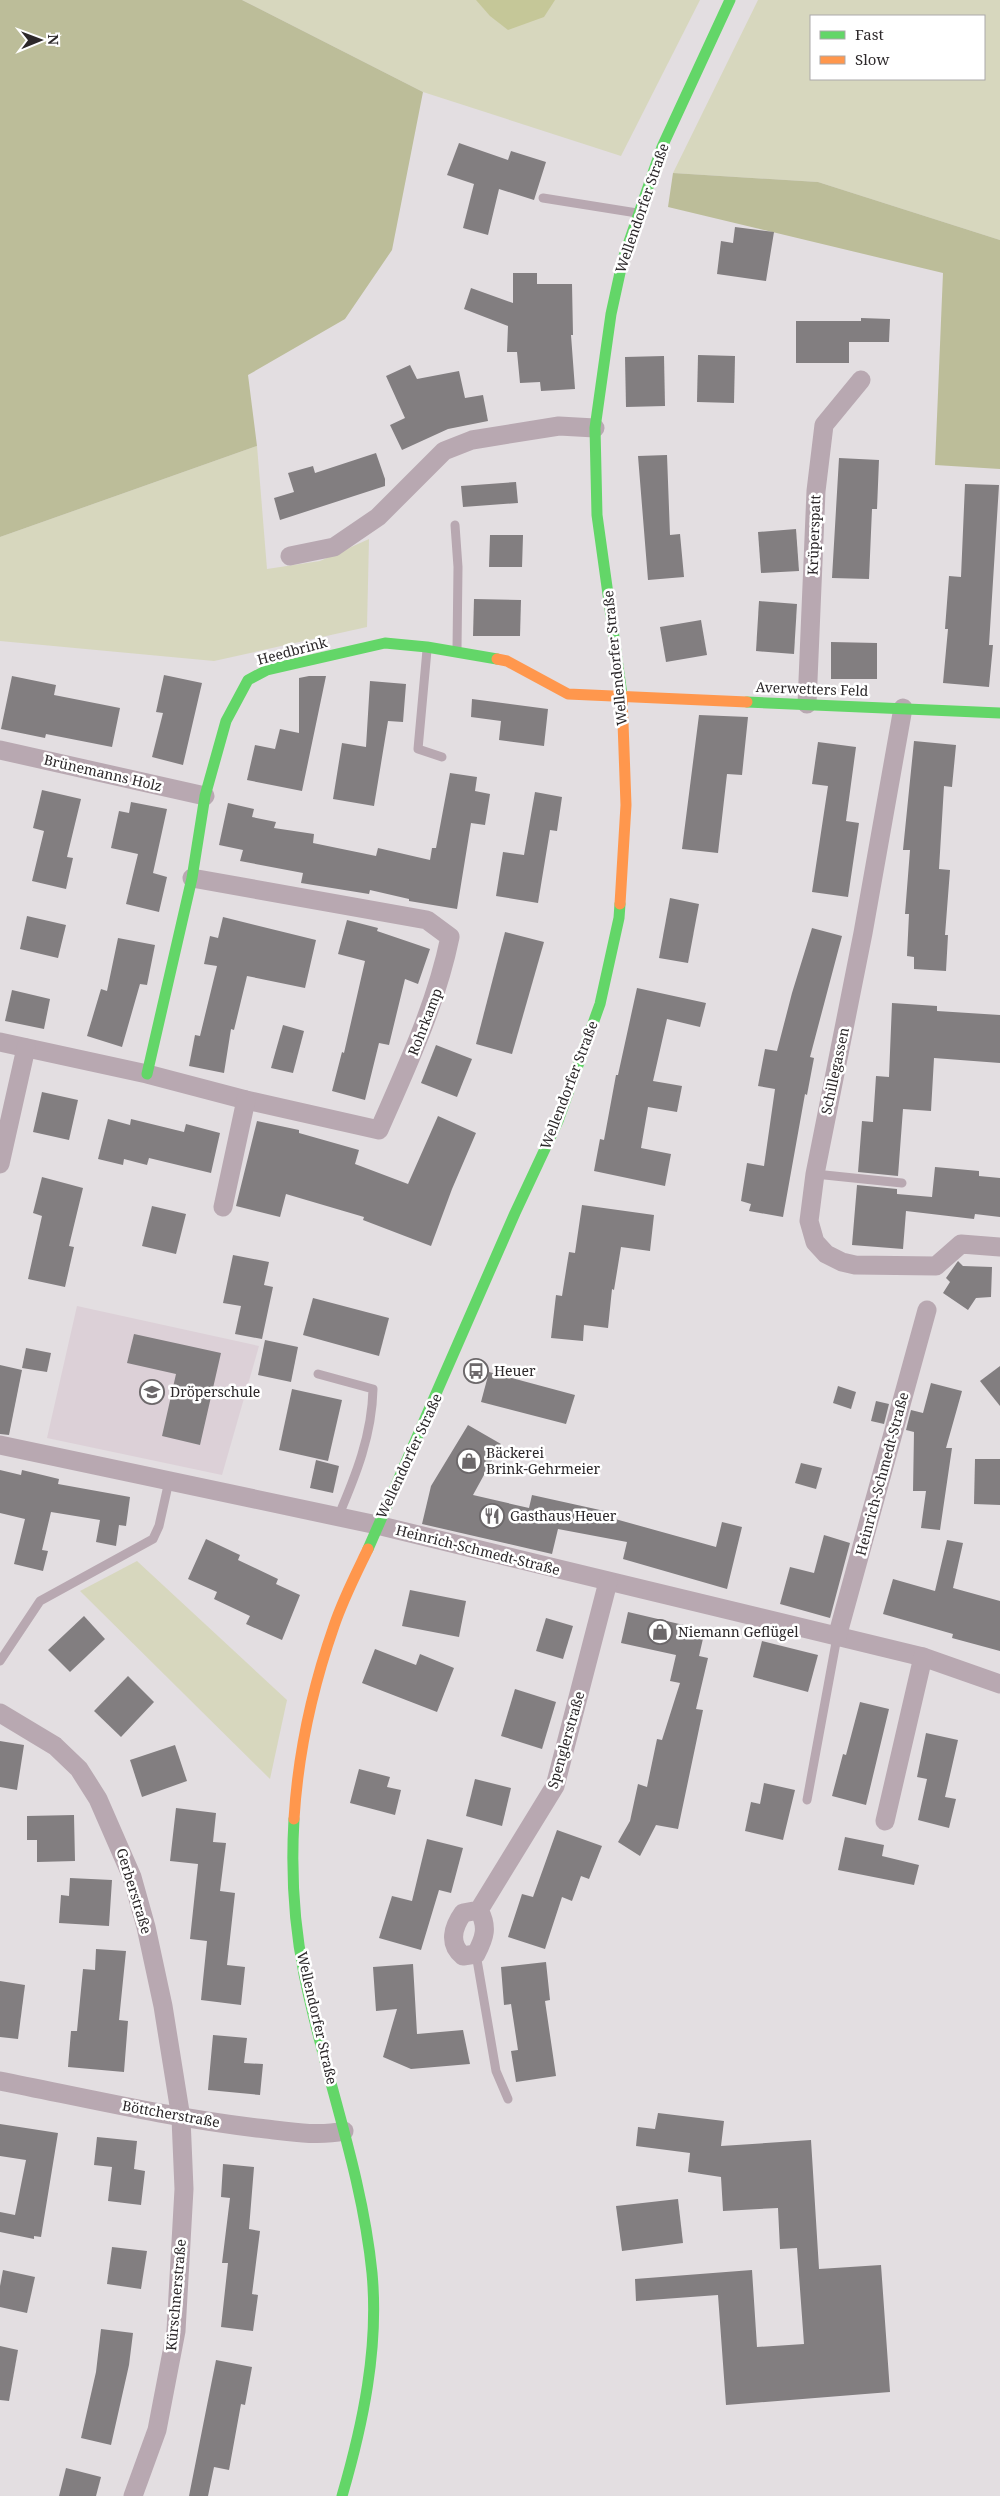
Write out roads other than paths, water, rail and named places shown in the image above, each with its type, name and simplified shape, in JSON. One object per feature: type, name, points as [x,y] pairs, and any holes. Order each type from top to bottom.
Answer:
[{"type":"street","name":"Wellendorfer Straße","points":[[342,2496],[360,2435],[372,2355],[372,2283],[363,2212],[304,1973],[296,1913],[294,1824],[297,1777],[310,1702],[334,1624],[558,1121],[600,1004],[619,918],[626,835],[622,696],[597,514],[595,428],[611,314],[623,259],[662,146],[730,0]]},
{"type":"street","name":"Krüperspatt","points":[[807,704],[816,491],[824,425],[861,380]]},
{"type":"street","points":[[290,556],[334,547],[378,517],[444,451],[472,440],[559,426],[595,428]]},
{"type":"street","name":"Heedbrink","points":[[147,1074],[192,878],[205,796],[226,721],[248,680],[267,670],[385,643],[427,647],[506,662],[568,694],[622,696]]},
{"type":"street","name":"Averwetters Feld","points":[[622,696],[1000,713]]},
{"type":"street","name":"Schillegassen","points":[[903,708],[863,933],[815,1174],[809,1221],[815,1242],[826,1254],[842,1262],[855,1265],[936,1266],[961,1244],[998,1247]]},
{"type":"street","name":"Brünemanns Holz","points":[[0,750],[205,796]]},
{"type":"street","name":"Rohrkamp","points":[[147,1074],[246,1100],[379,1130],[423,1030],[442,974],[450,937],[427,920],[192,878]]},
{"type":"street","points":[[0,1042],[147,1074]]},
{"type":"street","points":[[0,1164],[26,1048]]},
{"type":"street","points":[[223,1207],[246,1100]]},
{"type":"street","name":"Heinrich-Schmedt-Straße","points":[[837,1636],[927,1310]]},
{"type":"street","name":"Heinrich-Schmedt-Straße","points":[[0,1445],[377,1525],[923,1657],[1000,1684]]},
{"type":"street","name":"Spenglerstraße","points":[[479,1910],[555,1786],[608,1582]]},
{"type":"street","points":[[885,1821],[923,1657]]},
{"type":"street","name":"Gerberstraße","points":[[0,1713],[55,1746],[78,1769],[98,1799],[117,1838],[132,1877],[146,1927],[158,1981],[181,2118]]},
{"type":"street","points":[[479,1910],[485,1922],[485,1937],[476,1954],[463,1956],[456,1951],[454,1926],[463,1913],[479,1910]]},
{"type":"street","name":"Böttcherstraße","points":[[0,2081],[181,2118],[296,2132],[328,2134],[344,2131]]},
{"type":"street","name":"Kürschnerstraße","points":[[134,2496],[157,2430],[176,2331],[184,2189],[181,2118]]},
{"type":"lane","points":[[543,198],[638,213]]},
{"type":"lane","points":[[455,525],[458,567],[457,652]]},
{"type":"lane","points":[[427,647],[418,749],[442,758]]},
{"type":"lane","points":[[815,1174],[902,1183]]},
{"type":"lane","points":[[318,1374],[373,1389],[372,1416],[366,1442],[338,1517]]},
{"type":"lane","points":[[0,1661],[40,1601],[153,1539],[159,1526],[169,1481]]},
{"type":"lane","points":[[807,1800],[837,1636]]},
{"type":"lane","points":[[476,1954],[496,2071],[508,2099]]},
{"type":"place","name":"Heuer","points":[[476,1371]]},
{"type":"place","name":"Dröperschule","points":[[152,1392]]},
{"type":"place","name":"Bäckerei Brink-Gehrmeier","points":[[469,1461]]},
{"type":"place","name":"Gasthaus Heuer","points":[[492,1516]]},
{"type":"place","name":"Niemann Geflügel","points":[[660,1632]]}]
